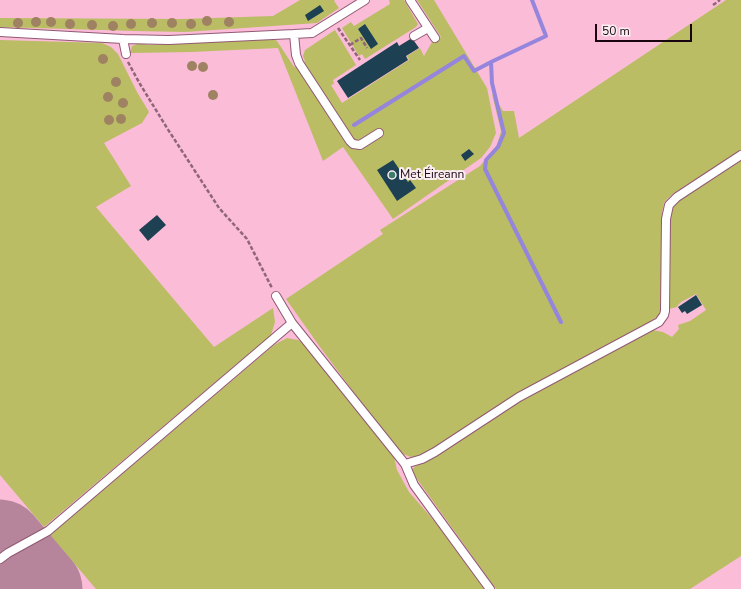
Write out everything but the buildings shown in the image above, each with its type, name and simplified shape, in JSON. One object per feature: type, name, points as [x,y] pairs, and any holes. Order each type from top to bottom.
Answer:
[{"type":"lane","points":[[0,32],[169,40],[312,33],[365,0]]},
{"type":"lane","points":[[410,0],[435,38]]},
{"type":"lane","points":[[414,36],[428,28]]},
{"type":"lane","points":[[294,34],[296,55],[299,63],[350,141],[353,144],[360,145],[379,133]]},
{"type":"lane","points":[[123,39],[126,54]]},
{"type":"lane","points":[[405,464],[422,459],[435,452],[519,397],[659,322],[664,316],[666,307],[666,219],[669,205],[677,197],[741,155]]},
{"type":"lane","points":[[276,296],[292,323],[405,464],[414,485],[490,589]]},
{"type":"lane","points":[[0,559],[48,531],[292,323]]},
{"type":"path","points":[[713,5],[720,0]]},
{"type":"path","points":[[338,26],[360,60]]},
{"type":"path","points":[[350,45],[361,38],[367,48]]},
{"type":"path","points":[[126,54],[127,60],[166,128],[218,208],[247,239],[276,296]]},
{"type":"green space","points":[[300,0],[335,0],[334,1],[339,8],[317,23],[185,32],[0,27],[0,18],[182,19],[273,16]]},
{"type":"green space","points":[[389,0],[404,0],[418,24],[416,27],[365,59],[362,54],[359,56],[342,28],[351,22],[354,26],[390,4]]},
{"type":"green space","points":[[417,0],[434,0],[487,88],[496,133],[490,147],[481,158],[393,219],[343,147],[323,161],[278,48],[130,53],[132,46],[140,43],[149,45],[272,38],[277,41],[294,67],[305,61],[303,56],[305,50],[335,30],[356,65],[333,80],[334,84],[331,85],[342,103],[409,60],[407,56],[420,48],[424,56],[432,42],[441,37]]},
{"type":"green space","points":[[726,0],[741,0],[741,150],[674,193],[664,203],[662,212],[661,309],[658,316],[631,335],[496,408],[421,456],[411,457],[403,454],[384,433],[286,299],[383,234],[380,230],[480,166],[497,145],[501,131],[492,94],[503,111],[514,111],[519,138]]},
{"type":"green space","points":[[0,40],[102,43],[111,47],[118,54],[149,112],[142,123],[104,143],[131,186],[96,207],[214,347],[273,308],[275,322],[271,335],[44,527],[0,475]]},
{"type":"green space","points":[[741,159],[741,556],[690,589],[496,589],[412,472],[412,469],[507,407],[652,330],[663,332],[672,337],[679,329],[678,325],[690,321],[706,310],[696,294],[681,302],[677,307],[669,309],[670,222],[672,210],[673,206],[683,197]]},
{"type":"green space","points":[[287,338],[298,340],[305,344],[394,457],[397,470],[409,492],[436,523],[484,589],[96,589],[50,535],[274,345]]},
{"type":"waterway","points":[[491,62],[546,36],[532,0]]},
{"type":"waterway","points":[[354,125],[464,56],[474,71],[491,62],[492,83],[504,133],[498,147],[486,160],[485,169],[561,322]]},
{"type":"runway","points":[[0,543],[39,589]]},
{"type":"place","name":"Met Éireann","points":[[392,175]]}]
